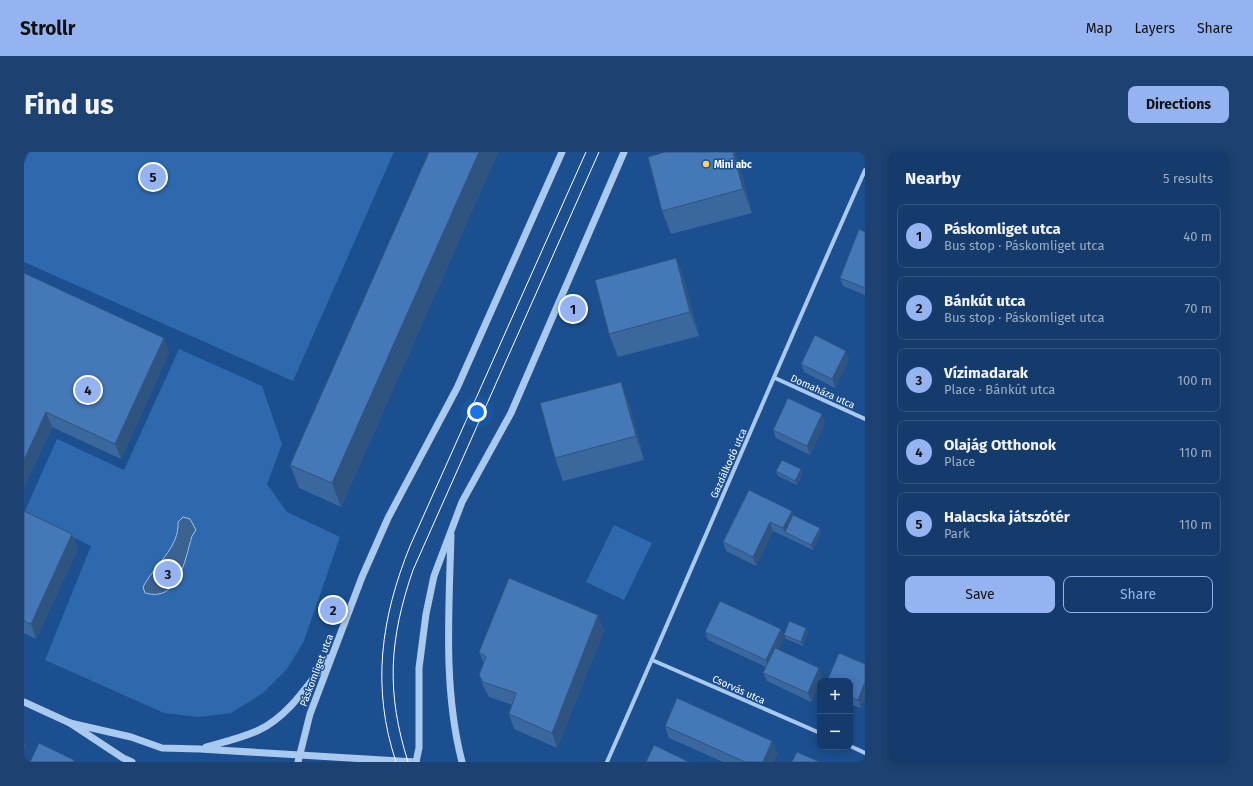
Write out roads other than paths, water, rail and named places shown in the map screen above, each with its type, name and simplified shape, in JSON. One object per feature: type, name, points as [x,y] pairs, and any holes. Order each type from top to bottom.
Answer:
[{"type":"street","name":"Páskomliget utca","points":[[298,758],[310,714],[362,577],[388,518],[457,388],[562,152]]},
{"type":"street","points":[[70,723],[131,738],[162,748],[200,749],[298,758],[416,762],[419,748],[419,668],[426,614],[434,576],[462,502],[511,413],[624,152]]},
{"type":"street","name":"Gazdálkodó utca","points":[[607,762],[865,170]]},
{"type":"street","name":"Domaháza utca","points":[[775,378],[865,419]]},
{"type":"street","points":[[451,528],[450,632],[452,709],[456,737],[462,762]]},
{"type":"street","points":[[200,749],[260,730],[295,701],[334,651]]},
{"type":"street","name":"Csorvás utca","points":[[652,660],[817,732]]},
{"type":"street","points":[[24,702],[70,723],[123,758],[132,762]]},
{"type":"street","points":[[853,747],[865,752]]},
{"type":"tram line","points":[[396,762],[388,734],[382,680],[386,626],[400,573],[410,546],[586,152]]},
{"type":"tram line","points":[[408,762],[396,712],[393,666],[395,643],[405,595],[413,570],[599,152]]},
{"type":"place","name":"Mini abc","points":[[706,164]]},
{"type":"place","name":"Halacska játszótér","points":[[153,177]]},
{"type":"place","name":"Páskomliget utca","points":[[573,309]]},
{"type":"place","name":"Olajág Otthonok","points":[[88,390]]},
{"type":"place","name":"Vízimadarak","points":[[168,574]]},
{"type":"place","name":"Bánkút utca","points":[[333,610]]}]
